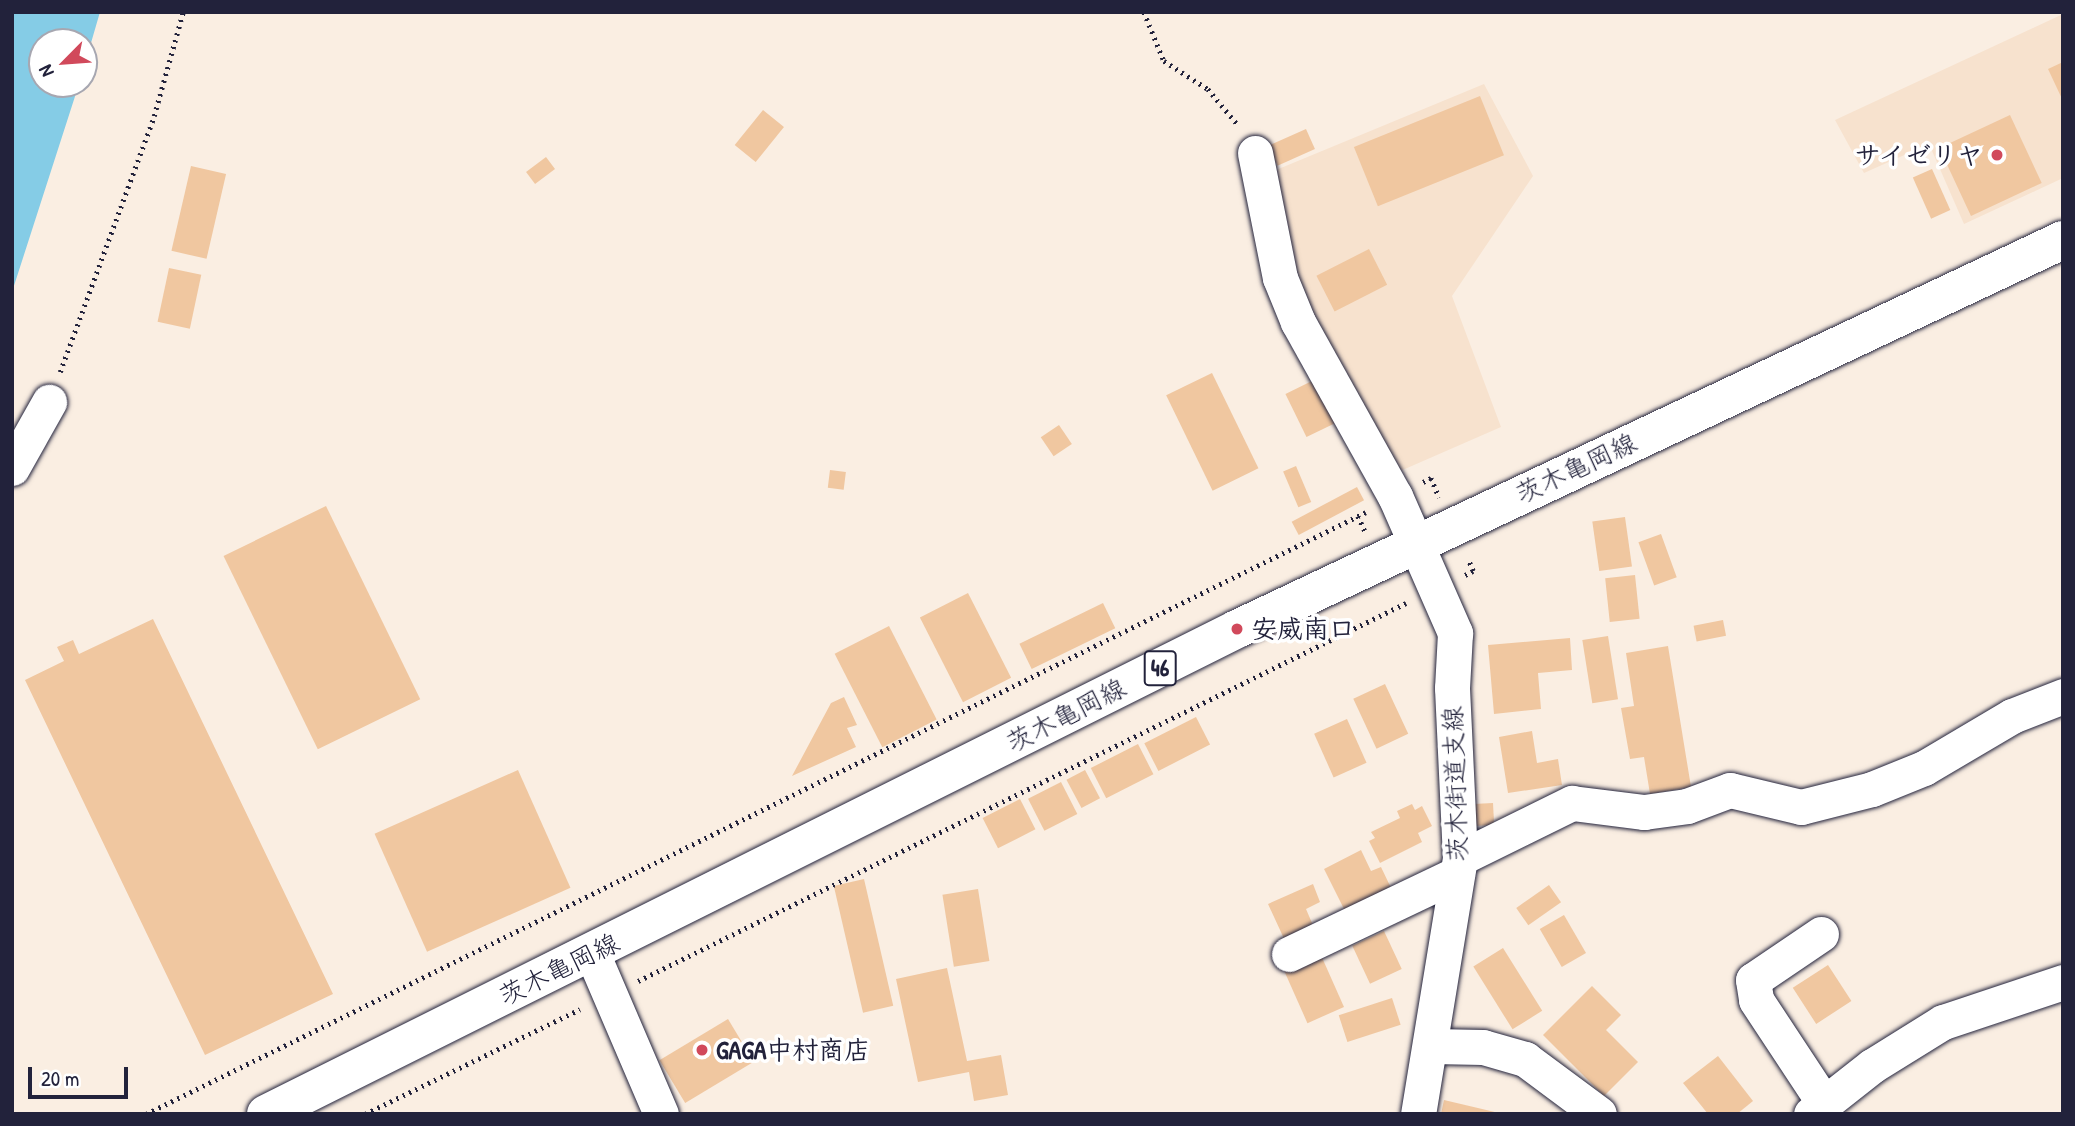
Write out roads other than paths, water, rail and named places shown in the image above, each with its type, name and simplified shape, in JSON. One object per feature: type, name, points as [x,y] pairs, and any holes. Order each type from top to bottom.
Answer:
[{"type":"main road","name":"茨木亀岡線","points":[[266,1114],[1416,543],[2063,240]]},
{"type":"street","name":"茨木街道支線","points":[[1255,153],[1280,278],[1416,543],[1455,633],[1452,688],[1459,866],[1432,1046],[1418,1114]]},
{"type":"street","points":[[12,468],[49,402]]},
{"type":"street","points":[[1289,954],[1459,866],[1572,803],[1644,812],[1687,806],[1730,790],[1801,807],[1872,789],[1924,768],[2012,716],[2063,696]]},
{"type":"street","points":[[1821,934],[1753,980],[1756,1000],[1818,1108],[1942,1022],[2063,982]]},
{"type":"street","points":[[592,953],[661,1114]]},
{"type":"street","points":[[1432,1046],[1483,1047],[1525,1059],[1599,1114]]},
{"type":"water","points":[[12,12],[100,12],[95,28],[28,28],[28,98],[74,98],[12,292]]},
{"type":"place","name":"サイゼリヤ","points":[[1997,155]]},
{"type":"place","name":"安威南口","points":[[1237,629]]},
{"type":"place","name":"GAGA中村商店","points":[[702,1050]]}]
